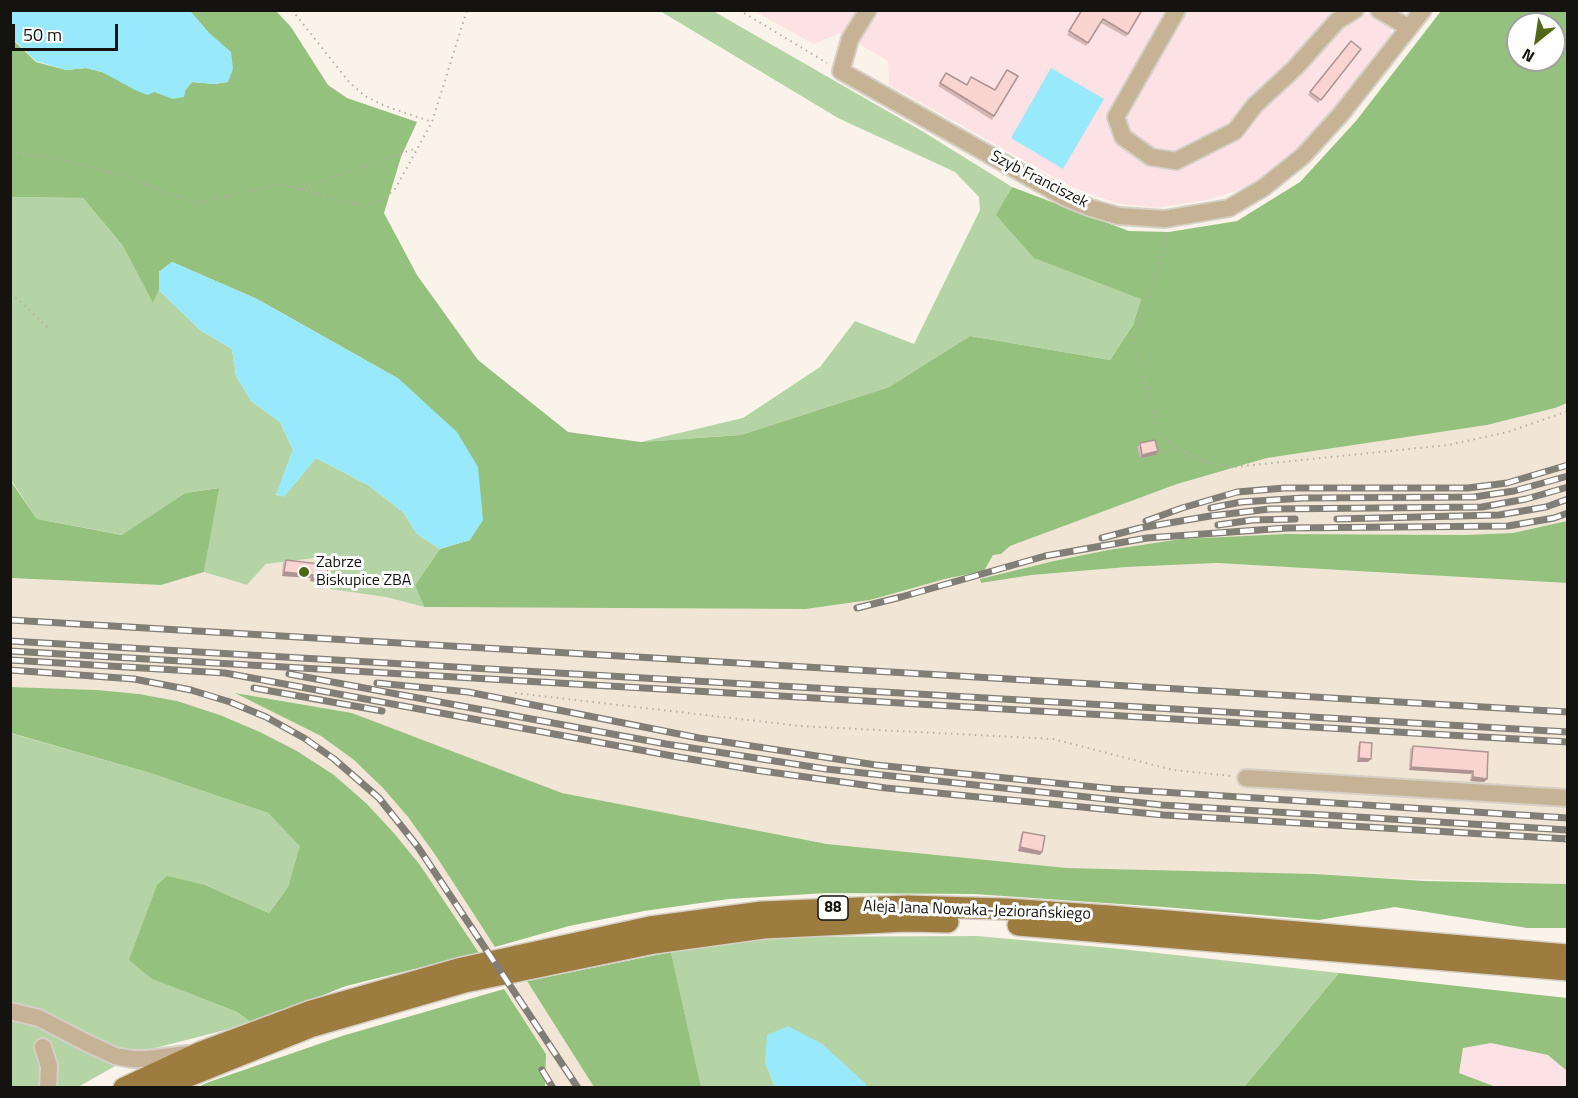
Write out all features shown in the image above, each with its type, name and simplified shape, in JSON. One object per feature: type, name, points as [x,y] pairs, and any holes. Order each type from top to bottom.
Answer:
[{"type":"main road","name":"Aleja Jana Nowaka-Jeziorańskiego","points":[[124,1088],[201,1052],[311,1011],[458,969],[650,927],[762,912],[907,906],[1006,909],[1568,955]]},
{"type":"main road","name":"Aleja Jana Nowaka-Jeziorańskiego","points":[[159,1088],[310,1028],[465,982],[654,943],[763,928],[907,921],[1007,924],[1568,970]]},
{"type":"main road","points":[[1497,964],[1568,985]]},
{"type":"street","points":[[841,71],[850,39],[868,10]]},
{"type":"street","points":[[1178,10],[1116,117],[1122,137],[1151,157],[1176,161],[1235,131],[1255,105],[1295,68],[1337,21],[1355,10]]},
{"type":"street","points":[[1380,10],[1409,28]]},
{"type":"street","name":"Szyb Franciszek","points":[[841,71],[1064,196],[1091,208],[1119,216],[1165,219],[1229,208],[1263,188],[1304,156],[1341,114],[1424,10]]},
{"type":"street","points":[[1246,778],[1568,798]]},
{"type":"street","points":[[10,1011],[27,1013],[100,1050],[132,1059],[201,1052]]},
{"type":"street","points":[[43,1047],[49,1066],[48,1088]]},
{"type":"path","points":[[292,10],[349,82],[365,96],[385,106],[432,122]]},
{"type":"path","points":[[10,152],[59,159],[120,175],[197,202],[279,184],[363,206],[381,201],[395,189],[432,122],[467,10]]},
{"type":"path","points":[[739,10],[841,71]]},
{"type":"path","points":[[298,189],[419,147]]},
{"type":"path","points":[[1165,219],[1166,238],[1162,257],[1133,338],[1159,431],[1178,449],[1203,462],[1233,467],[1448,445],[1508,432],[1568,411]]},
{"type":"path","points":[[10,295],[18,299],[49,329]]},
{"type":"path","points":[[515,693],[800,726],[1053,740],[1173,770],[1246,778]]},
{"type":"shaded area","points":[[754,11],[1414,11],[1412,13],[1400,12],[1389,26],[1393,38],[1299,150],[1255,185],[1207,200],[1155,208],[1115,203],[1070,186],[889,85],[888,61],[840,33],[814,44]]},
{"type":"shaded area","points":[[1567,403],[1567,521],[1513,533],[1286,534],[1181,539],[1054,561],[981,580],[982,583],[1032,575],[1127,567],[1217,563],[1567,583],[1567,884],[1067,868],[827,844],[562,793],[352,713],[237,693],[321,736],[354,760],[383,788],[408,817],[436,856],[495,947],[479,953],[420,865],[393,832],[367,804],[334,775],[297,751],[220,715],[176,701],[139,694],[97,690],[11,687],[11,578],[161,585],[204,572],[247,585],[266,564],[323,557],[331,567],[386,597],[424,607],[806,609],[870,600],[945,579],[984,571],[993,555],[1001,554],[1010,546],[1177,484],[1267,458],[1487,425]]},
{"type":"shaded area","points":[[527,981],[594,1087],[545,1087],[546,1054],[504,989]]},
{"type":"shaded area","points":[[1567,1034],[1567,1087],[1352,1088],[1384,1054]]},
{"type":"green space","points":[[190,11],[276,11],[291,27],[328,85],[347,98],[417,122],[401,157],[384,213],[417,275],[478,360],[568,432],[641,442],[741,435],[889,387],[970,336],[1110,360],[1133,325],[1141,299],[1034,258],[996,215],[1012,187],[1129,231],[1169,232],[1237,221],[1300,182],[1356,121],[1441,11],[1567,11],[1567,403],[1487,425],[1267,458],[1177,484],[1010,546],[1001,554],[993,555],[984,571],[945,579],[870,600],[806,609],[424,607],[415,585],[440,549],[470,540],[399,379],[257,299],[172,262],[159,272],[159,290],[153,303],[123,246],[83,198],[11,197],[10,37],[36,62],[66,70],[86,68],[102,72],[154,92],[186,89],[192,82],[214,84],[227,82],[208,32]]},
{"type":"green space","points":[[660,11],[713,11],[922,131],[1012,187],[997,215],[1141,299],[1133,325],[1110,360],[970,336],[889,387],[741,435],[641,442],[743,418],[820,367],[855,321],[914,344],[980,210],[979,197],[955,172],[838,118]]},
{"type":"green space","points":[[10,197],[83,198],[123,246],[153,302],[159,290],[200,330],[232,349],[236,376],[251,401],[280,422],[293,450],[276,495],[284,496],[316,458],[368,485],[404,513],[417,534],[440,549],[415,585],[424,607],[386,597],[330,589],[331,567],[323,557],[266,564],[247,585],[204,572],[218,488],[185,493],[123,535],[37,519],[11,480]]},
{"type":"green space","points":[[10,480],[37,519],[122,535],[185,493],[219,488],[204,572],[161,585],[11,578]]},
{"type":"green space","points":[[1567,521],[1567,583],[1217,563],[1127,567],[1032,575],[981,583],[980,579],[1108,550],[1181,539],[1286,534],[1513,533]]},
{"type":"green space","points":[[11,687],[97,690],[177,701],[220,715],[297,751],[334,775],[367,804],[393,832],[420,865],[479,953],[346,986],[252,1023],[237,1012],[152,979],[129,960],[157,885],[167,876],[205,885],[269,913],[288,887],[300,846],[268,813],[150,773],[11,733]]},
{"type":"green space","points":[[235,693],[352,713],[562,793],[827,844],[1067,868],[1314,874],[1424,881],[1567,884],[1567,928],[1527,928],[1395,907],[1319,920],[974,894],[827,893],[729,899],[644,911],[569,926],[495,947],[436,856],[408,817],[383,788],[354,760],[321,736]]},
{"type":"green space","points":[[10,733],[150,773],[268,813],[301,846],[288,887],[269,913],[205,885],[152,979],[237,1012],[252,1023],[140,1052],[78,1087],[11,1087]]},
{"type":"green space","points":[[977,936],[1339,973],[1244,1087],[866,1087],[866,1084],[765,1062],[775,1087],[701,1088],[671,952],[776,937]]},
{"type":"green space","points":[[671,952],[701,1087],[594,1087],[527,981]]},
{"type":"green space","points":[[1339,973],[1567,998],[1567,1071],[1548,1055],[1491,1043],[1463,1048],[1459,1073],[1496,1087],[1244,1087]]},
{"type":"green space","points":[[504,989],[546,1054],[545,1087],[198,1087],[342,1036]]},
{"type":"water","points":[[10,11],[190,11],[208,32],[231,52],[233,69],[228,82],[214,84],[192,82],[186,89],[184,97],[173,99],[154,92],[148,95],[102,72],[86,68],[66,70],[36,61],[11,37]]},
{"type":"water","points":[[1051,68],[1104,99],[1063,169],[1011,138]]},
{"type":"water","points":[[172,262],[257,299],[399,379],[457,432],[478,467],[483,520],[470,540],[440,549],[417,534],[404,513],[368,485],[316,458],[284,497],[276,494],[293,450],[280,422],[251,401],[236,376],[232,349],[200,330],[159,290],[159,272]]},
{"type":"water","points":[[788,1026],[822,1044],[866,1084],[866,1087],[775,1087],[765,1062],[767,1035]]},
{"type":"building","points":[[1082,10],[1142,10],[1128,34],[1103,19],[1088,43],[1069,31]]},
{"type":"building","points":[[1351,41],[1361,49],[1321,100],[1310,92]]},
{"type":"building","points":[[1007,70],[1018,76],[994,116],[940,83],[946,73],[967,85],[971,77],[995,90]]},
{"type":"building","points":[[1155,440],[1158,451],[1142,455],[1140,443]]},
{"type":"building","name":"Zabrze Biskupice ZBA","points":[[286,560],[328,565],[327,579],[284,572]]},
{"type":"building","points":[[1360,742],[1372,743],[1371,759],[1359,758]]},
{"type":"building","points":[[1413,746],[1488,752],[1487,779],[1473,777],[1473,771],[1411,767]]},
{"type":"building","points":[[1023,832],[1045,836],[1042,852],[1020,847]]},
{"type":"railway","points":[[1146,521],[1237,492],[1285,488],[1468,488],[1507,483],[1568,465]]},
{"type":"railway","points":[[1211,508],[1241,502],[1304,498],[1474,497],[1514,491],[1568,476]]},
{"type":"railway","points":[[1102,538],[1140,528],[1270,509],[1482,507],[1526,499],[1568,487]]},
{"type":"railway","points":[[1337,519],[1499,515],[1546,507],[1568,499]]},
{"type":"railway","points":[[857,608],[1045,556],[1147,538],[1287,528],[1508,526],[1554,518],[1568,513]]},
{"type":"railway","points":[[1218,525],[1252,520],[1295,519]]},
{"type":"railway","points":[[10,620],[1568,712]]},
{"type":"railway","points":[[10,641],[1568,732]]},
{"type":"railway","points":[[10,651],[1568,742]]},
{"type":"railway","points":[[10,660],[225,673],[678,757],[886,788],[1164,815],[1568,839]]},
{"type":"railway","points":[[10,670],[134,679],[191,690],[230,702],[266,717],[304,738],[334,759],[379,798],[418,847],[578,1088]]},
{"type":"railway","points":[[289,674],[666,744],[826,769],[1162,805],[1568,830]]},
{"type":"railway","points":[[377,683],[468,692],[699,738],[876,765],[1115,789],[1568,818]]},
{"type":"railway","points":[[254,688],[382,711]]},
{"type":"railway","points":[[542,1070],[553,1088]]},
{"type":"place","name":"Zabrze Biskupice ZBA","points":[[304,572]]}]
